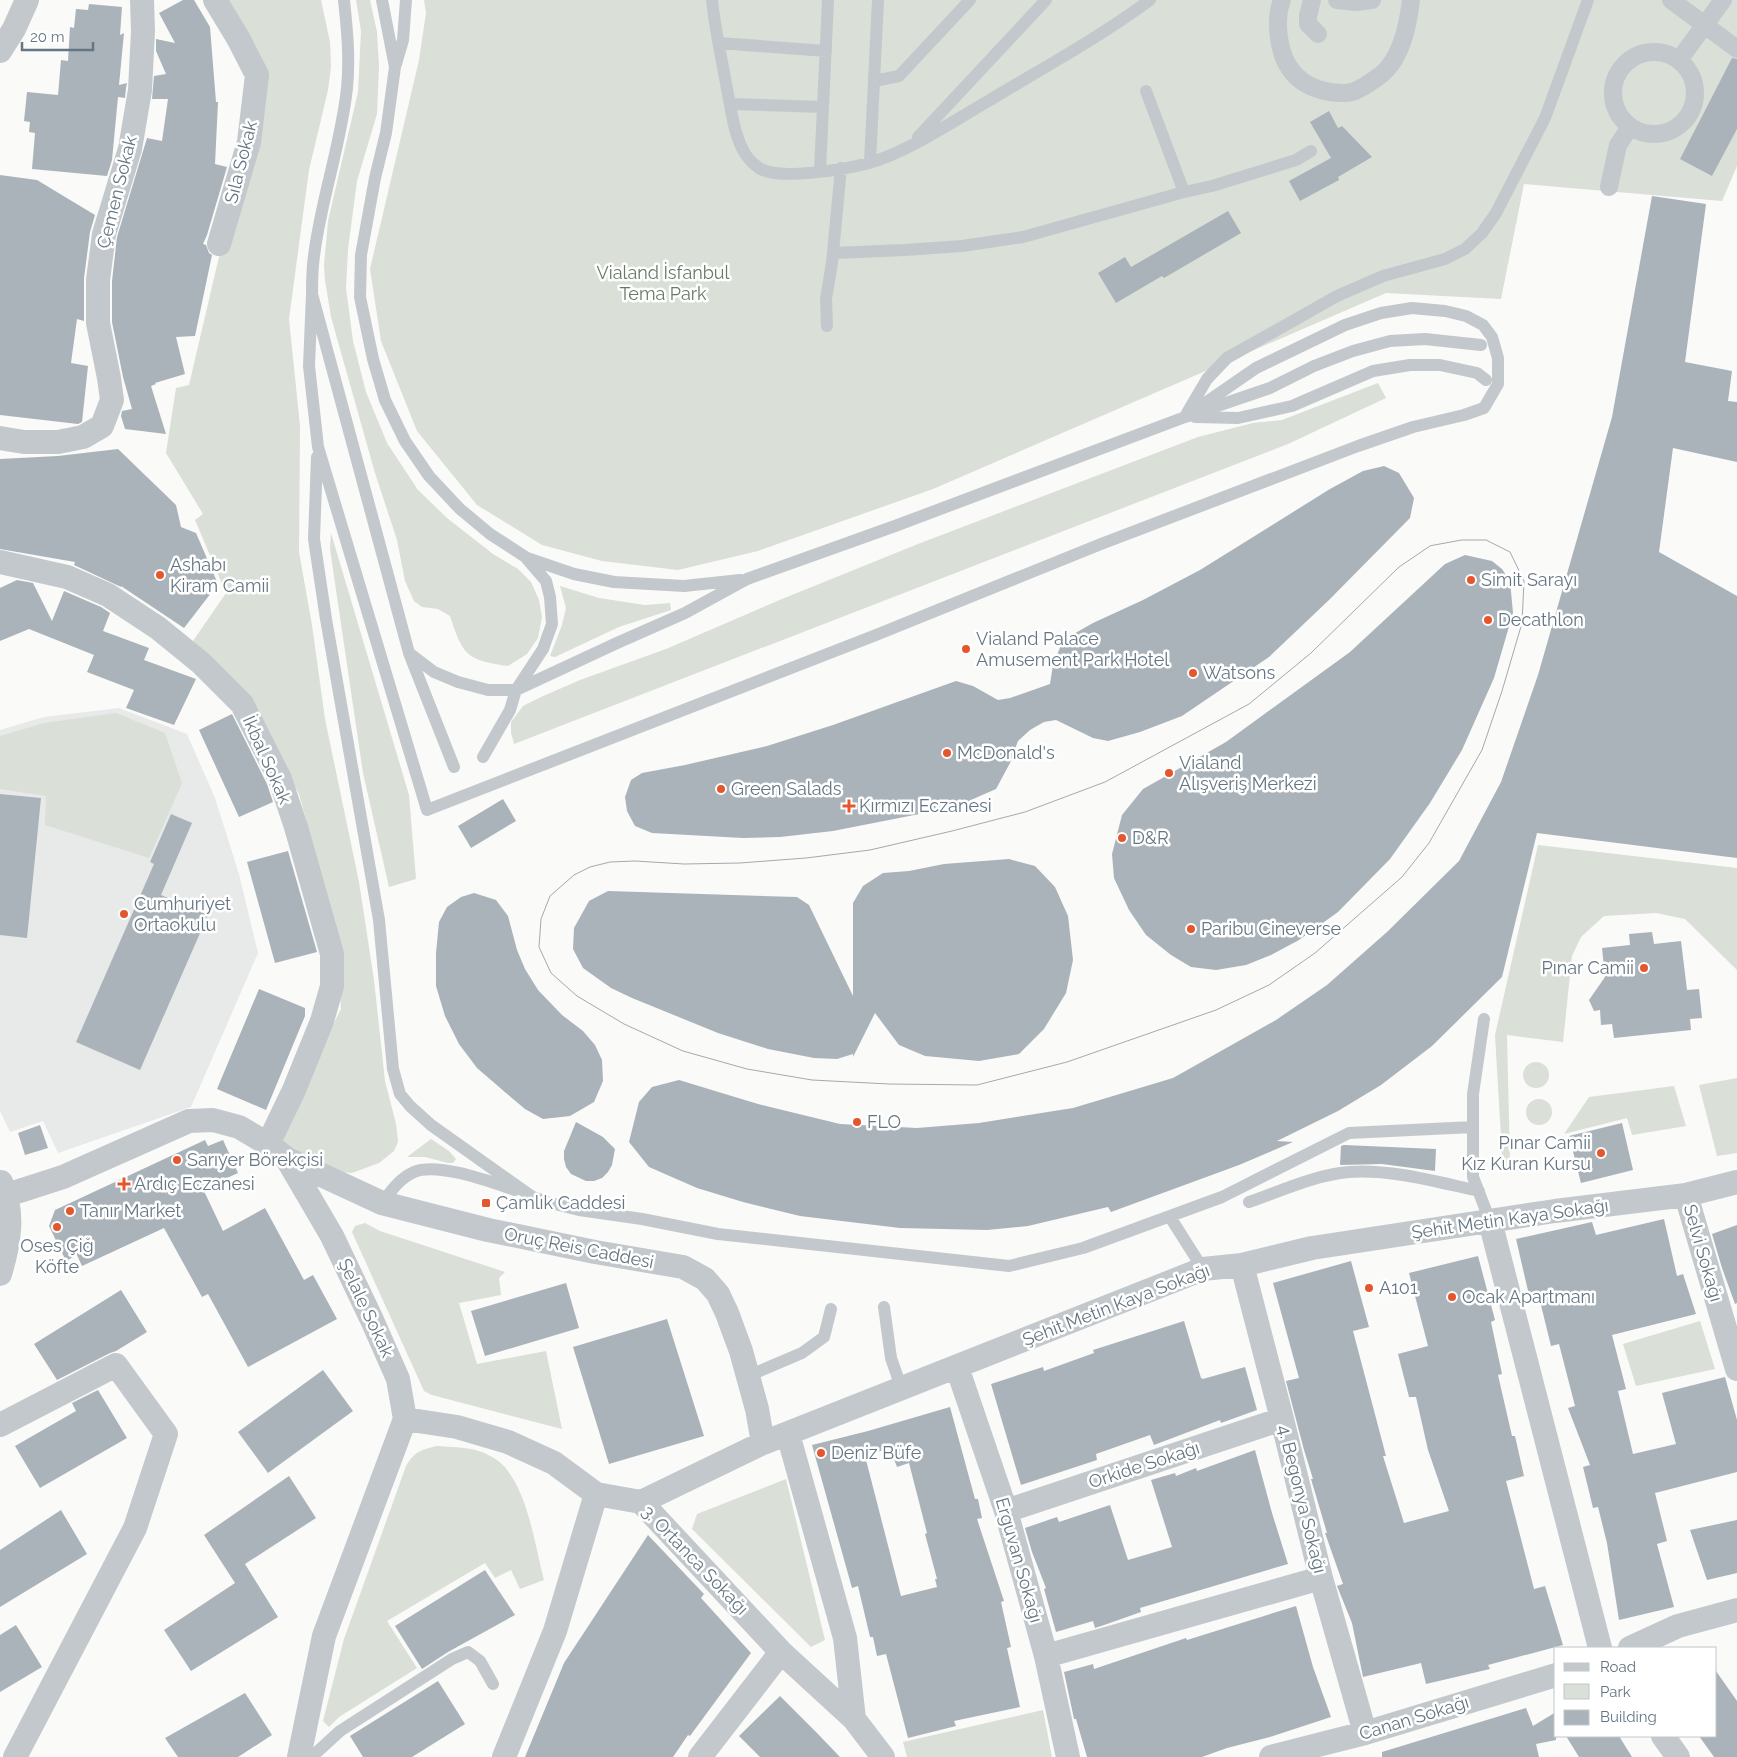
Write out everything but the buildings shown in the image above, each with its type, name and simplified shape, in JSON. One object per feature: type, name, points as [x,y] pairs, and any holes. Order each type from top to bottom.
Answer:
[{"type":"street","points":[[0,51],[14,29],[27,0]]},
{"type":"street","name":"Çemen Sokak","points":[[0,438],[32,442],[58,442],[82,437],[102,426],[112,400],[98,323],[98,280],[104,234],[130,149],[140,90],[143,31],[142,0]]},
{"type":"street","name":"Sıla Sokak","points":[[215,0],[238,38],[257,75],[249,142],[219,244]]},
{"type":"street","points":[[1282,0],[1278,12],[1278,29],[1280,48],[1288,66],[1298,80],[1312,87],[1342,93],[1354,91],[1383,73],[1394,59],[1402,42],[1409,17],[1411,0]]},
{"type":"street","points":[[1312,0],[1308,24],[1318,34]]},
{"type":"street","points":[[1337,0],[1360,5]]},
{"type":"street","points":[[1671,0],[1737,49]]},
{"type":"street","points":[[1679,60],[1723,0]]},
{"type":"street","points":[[1654,52],[1668,54],[1679,60],[1688,70],[1694,82],[1696,94],[1694,107],[1687,119],[1678,128],[1666,133],[1640,132],[1627,125],[1618,114],[1613,100],[1613,86],[1618,72],[1627,61],[1639,54],[1654,52]]},
{"type":"street","points":[[1609,187],[1618,145],[1630,127]]},
{"type":"street","name":"İkbal Sokak","points":[[0,562],[67,577],[108,595],[158,628],[201,663],[242,704],[280,779],[332,954],[332,986],[322,1021],[294,1090],[268,1144]]},
{"type":"street","name":"Şelale Sokak","points":[[4,1188],[63,1176],[189,1121],[213,1120],[239,1127],[268,1144],[287,1159],[332,1236],[398,1379],[405,1419]]},
{"type":"street","name":"Oruç Reis Caddesi","points":[[287,1159],[382,1203],[488,1230],[595,1252],[683,1267],[706,1279],[718,1294],[727,1314],[748,1376],[757,1409],[763,1443]]},
{"type":"street","name":"Şehit Metin Kaya Sokağı","points":[[641,1502],[763,1443],[1203,1269],[1242,1265],[1312,1248],[1490,1220],[1686,1195],[1737,1182]]},
{"type":"street","points":[[0,1274],[8,1249],[10,1218],[4,1188]]},
{"type":"street","name":"Selvi Sokağı","points":[[1686,1195],[1737,1369]]},
{"type":"street","points":[[1490,1220],[1600,1647]]},
{"type":"street","name":"4. Begonya Sokağı","points":[[1242,1265],[1321,1578],[1365,1733]]},
{"type":"street","points":[[0,1425],[116,1365],[166,1434],[135,1528],[15,1757]]},
{"type":"street","name":"Erguvan Sokağı","points":[[957,1366],[1006,1511],[1046,1656],[1068,1757]]},
{"type":"street","points":[[299,1754],[324,1636],[405,1419]]},
{"type":"street","name":"3. Ortanca Sokağı","points":[[405,1419],[456,1427],[508,1442],[554,1463],[596,1494],[641,1502],[782,1652],[854,1719],[883,1757]]},
{"type":"street","name":"Orkide Sokağı","points":[[1006,1511],[1282,1419]]},
{"type":"street","points":[[788,1434],[845,1638],[854,1719]]},
{"type":"street","points":[[504,1757],[555,1631],[596,1494]]},
{"type":"street","points":[[1046,1656],[1321,1578]]},
{"type":"street","points":[[1632,1647],[1678,1626],[1737,1610]]},
{"type":"street","points":[[700,1757],[782,1652]]},
{"type":"street","name":"Canan Sokağı","points":[[1271,1757],[1365,1733],[1554,1676]]},
{"type":"street","points":[[1664,1737],[1678,1757]]},
{"type":"lane","points":[[344,0],[348,41],[347,86],[341,125],[313,257],[309,366],[318,447],[314,539],[326,619],[379,920],[393,1069],[400,1094],[410,1106],[431,1125],[531,1196]]},
{"type":"lane","points":[[382,0],[395,67]]},
{"type":"lane","points":[[406,0],[402,40],[395,67],[386,133],[375,178],[361,256],[360,298],[373,359],[385,400],[405,441],[429,476],[460,509],[490,534],[527,558],[574,574],[614,582],[684,586],[747,579]]},
{"type":"lane","points":[[712,0],[730,104],[742,148],[758,168],[769,173],[791,175],[870,162],[911,144],[1025,79],[1142,2]]},
{"type":"lane","points":[[820,171],[828,0]]},
{"type":"lane","points":[[870,162],[878,0]]},
{"type":"lane","points":[[874,80],[899,76],[970,0]]},
{"type":"lane","points":[[911,144],[1046,0]]},
{"type":"lane","points":[[1185,417],[1207,380],[1227,358],[1337,296],[1384,276],[1445,259],[1465,249],[1482,232],[1496,213],[1545,118],[1588,0]]},
{"type":"lane","points":[[719,43],[826,51]]},
{"type":"lane","points":[[1146,91],[1184,192]]},
{"type":"lane","points":[[730,104],[823,107]]},
{"type":"lane","points":[[833,253],[962,246],[1023,237],[1184,192],[1212,186],[1296,160],[1311,152]]},
{"type":"lane","points":[[827,326],[826,299],[833,253],[841,168]]},
{"type":"lane","points":[[312,294],[409,653],[454,767]]},
{"type":"lane","points":[[318,447],[427,810],[876,635],[1101,544],[1358,446],[1412,427],[1464,415],[1484,408],[1498,384],[1498,358],[1492,337],[1483,325],[1466,316],[1445,311],[1412,308],[1380,313],[1345,325],[1256,368],[1185,417]]},
{"type":"lane","points":[[409,653],[434,672],[458,682],[488,690],[516,690],[685,613],[747,579],[895,526],[1185,417],[1270,388],[1314,366],[1353,351],[1390,341],[1425,339],[1481,345]]},
{"type":"lane","points":[[1185,417],[1238,418],[1292,406],[1373,370],[1410,365],[1440,365],[1477,373],[1486,380]]},
{"type":"lane","points":[[483,757],[510,710],[516,690],[543,649],[552,624],[550,597],[546,581],[527,558]]},
{"type":"lane","points":[[1484,1019],[1473,1094],[1473,1177],[1490,1220]]},
{"type":"lane","points":[[382,1203],[398,1182],[414,1172],[428,1168],[485,1180],[547,1202],[579,1210],[642,1219],[718,1234],[1009,1266],[1083,1248],[1222,1198],[1349,1134],[1473,1127]]},
{"type":"lane","points":[[1249,1202],[1312,1179],[1349,1172],[1396,1174],[1479,1191]]},
{"type":"lane","points":[[1170,1217],[1203,1269]]},
{"type":"lane","points":[[884,1307],[891,1358],[901,1388]]},
{"type":"lane","points":[[748,1376],[802,1353],[824,1337],[831,1309]]},
{"type":"lane","points":[[299,1754],[315,1754],[340,1731],[452,1659],[468,1652],[480,1660],[493,1684]]},
{"type":"shaded area","name":"Cumhuriyet Ortaokulu","points":[[119,708],[187,734],[215,798],[239,874],[258,953],[191,1107],[58,1153],[43,1121],[10,1132],[0,1111],[0,730],[44,717]]},
{"type":"green space","points":[[218,0],[321,0],[330,42],[331,67],[328,90],[309,170],[289,319],[300,426],[299,552],[312,625],[325,719],[359,882],[374,980],[385,1081],[396,1124],[398,1142],[394,1151],[379,1163],[352,1173],[339,1172],[284,1148],[281,1128],[341,1009],[337,947],[321,874],[299,794],[257,714],[193,641],[226,593],[195,520],[203,514],[166,453],[176,388],[189,385],[262,73]]},
{"type":"green space","points":[[356,0],[370,0],[377,32],[379,66],[377,114],[357,181],[348,249],[346,288],[353,341],[366,392],[387,443],[418,490],[447,518],[493,554],[518,569],[531,582],[539,600],[542,617],[538,638],[527,654],[508,666],[483,661],[468,654],[459,640],[450,616],[438,609],[422,607],[414,601],[405,581],[397,540],[375,473],[331,317],[324,265],[328,221],[358,92],[361,31]]},
{"type":"green space","name":"Vialand İsfanbul Tema Park","points":[[424,0],[1737,0],[1737,166],[1722,201],[1524,184],[1501,299],[1386,293],[933,489],[758,551],[678,570],[602,561],[542,545],[477,505],[417,431],[381,341],[370,269],[419,60],[426,13]]},
{"type":"green space","points":[[1378,383],[1386,398],[1288,444],[514,744],[511,722],[523,706],[580,680],[666,649],[782,599],[918,544],[1198,437],[1253,423],[1282,420]]},
{"type":"green space","points":[[331,533],[409,795],[416,879],[389,887],[363,773],[330,549]]},
{"type":"green space","points":[[560,586],[599,598],[645,605],[670,603],[671,610],[619,627],[555,657],[550,656],[562,625],[566,608]]},
{"type":"green space","points":[[116,713],[165,733],[182,783],[149,858],[45,825],[46,796],[0,789],[0,736],[44,723]]},
{"type":"green space","points":[[1538,845],[1737,868],[1737,970],[1685,919],[1656,913],[1604,916],[1581,937],[1572,956],[1563,1042],[1507,1035],[1510,1162],[1527,1168],[1525,1171],[1503,1171],[1495,1035]]},
{"type":"green space","points":[[1536,1062],[1545,1066],[1549,1075],[1545,1084],[1536,1088],[1527,1084],[1523,1075],[1527,1066]]},
{"type":"green space","points":[[1737,1078],[1737,1153],[1717,1156],[1699,1085]]},
{"type":"green space","points":[[1674,1086],[1686,1126],[1632,1135],[1627,1118],[1564,1134],[1589,1097]]},
{"type":"green space","points":[[1539,1099],[1548,1103],[1552,1112],[1548,1121],[1539,1125],[1530,1121],[1526,1112],[1530,1103]]},
{"type":"green space","points":[[431,1139],[449,1151],[456,1159],[453,1163],[425,1157],[407,1157]]},
{"type":"green space","points":[[365,1223],[380,1231],[505,1272],[499,1278],[501,1295],[459,1303],[477,1364],[546,1351],[562,1429],[432,1395],[424,1391],[352,1232],[355,1226]]},
{"type":"green space","points":[[1700,1321],[1715,1369],[1636,1386],[1623,1344]]},
{"type":"green space","points":[[436,1446],[477,1450],[493,1457],[505,1467],[515,1481],[526,1508],[544,1580],[520,1589],[511,1570],[495,1578],[485,1563],[387,1621],[417,1668],[339,1717],[329,1727],[323,1721],[344,1639],[406,1466],[418,1452]]},
{"type":"green space","points":[[786,1479],[825,1640],[811,1647],[692,1529],[697,1514]]},
{"type":"green space","points":[[1043,1710],[1052,1757],[907,1757],[903,1742]]},
{"type":"tram line","points":[[1462,540],[1486,540],[1510,552],[1524,581],[1522,623],[1482,750],[1429,843],[1402,877],[1315,953],[1269,985],[1216,1010],[1067,1062],[977,1085],[889,1084],[812,1080],[747,1069],[683,1051],[624,1024],[577,996],[551,973],[539,947],[541,919],[550,896],[574,875],[590,867],[610,862],[635,861],[684,864],[740,863],[806,858],[870,850],[1025,812],[1105,782],[1249,704],[1311,653],[1399,567],[1430,546],[1462,540]]},
{"type":"place","name":"Ashabı Kiram Camii","points":[[160,575]]},
{"type":"place","name":"Simit Sarayı","points":[[1471,580]]},
{"type":"place","name":"Decathlon","points":[[1488,620]]},
{"type":"place","name":"Vialand Palace Amusement Park Hotel","points":[[966,649]]},
{"type":"place","name":"Watsons","points":[[1193,673]]},
{"type":"place","name":"McDonald's","points":[[947,753]]},
{"type":"place","name":"Vialand Alışveriş Merkezi","points":[[1169,773]]},
{"type":"place","name":"Green Salads","points":[[721,789]]},
{"type":"place","name":"Kırmızı Eczanesi","points":[[849,806]]},
{"type":"place","name":"D&R","points":[[1122,838]]},
{"type":"place","name":"Cumhuriyet Ortaokulu","points":[[124,914]]},
{"type":"place","name":"Paribu Cineverse","points":[[1191,929]]},
{"type":"place","name":"Pınar Camii","points":[[1644,968]]},
{"type":"place","name":"FLO","points":[[857,1122]]},
{"type":"place","name":"Pınar Camii Kız Kuran Kursu","points":[[1601,1153]]},
{"type":"place","name":"Sarıyer Börekçisi","points":[[177,1160]]},
{"type":"place","name":"Ardıç Eczanesi","points":[[124,1184]]},
{"type":"place","name":"Çamlık Caddesi","points":[[486,1203]]},
{"type":"place","name":"Tanır Market","points":[[70,1211]]},
{"type":"place","name":"Oses Çiğ Köfte","points":[[57,1227]]},
{"type":"place","name":"A101","points":[[1369,1288]]},
{"type":"place","name":"Ocak Apartmanı","points":[[1452,1297]]},
{"type":"place","name":"Deniz Büfe","points":[[821,1453]]}]
